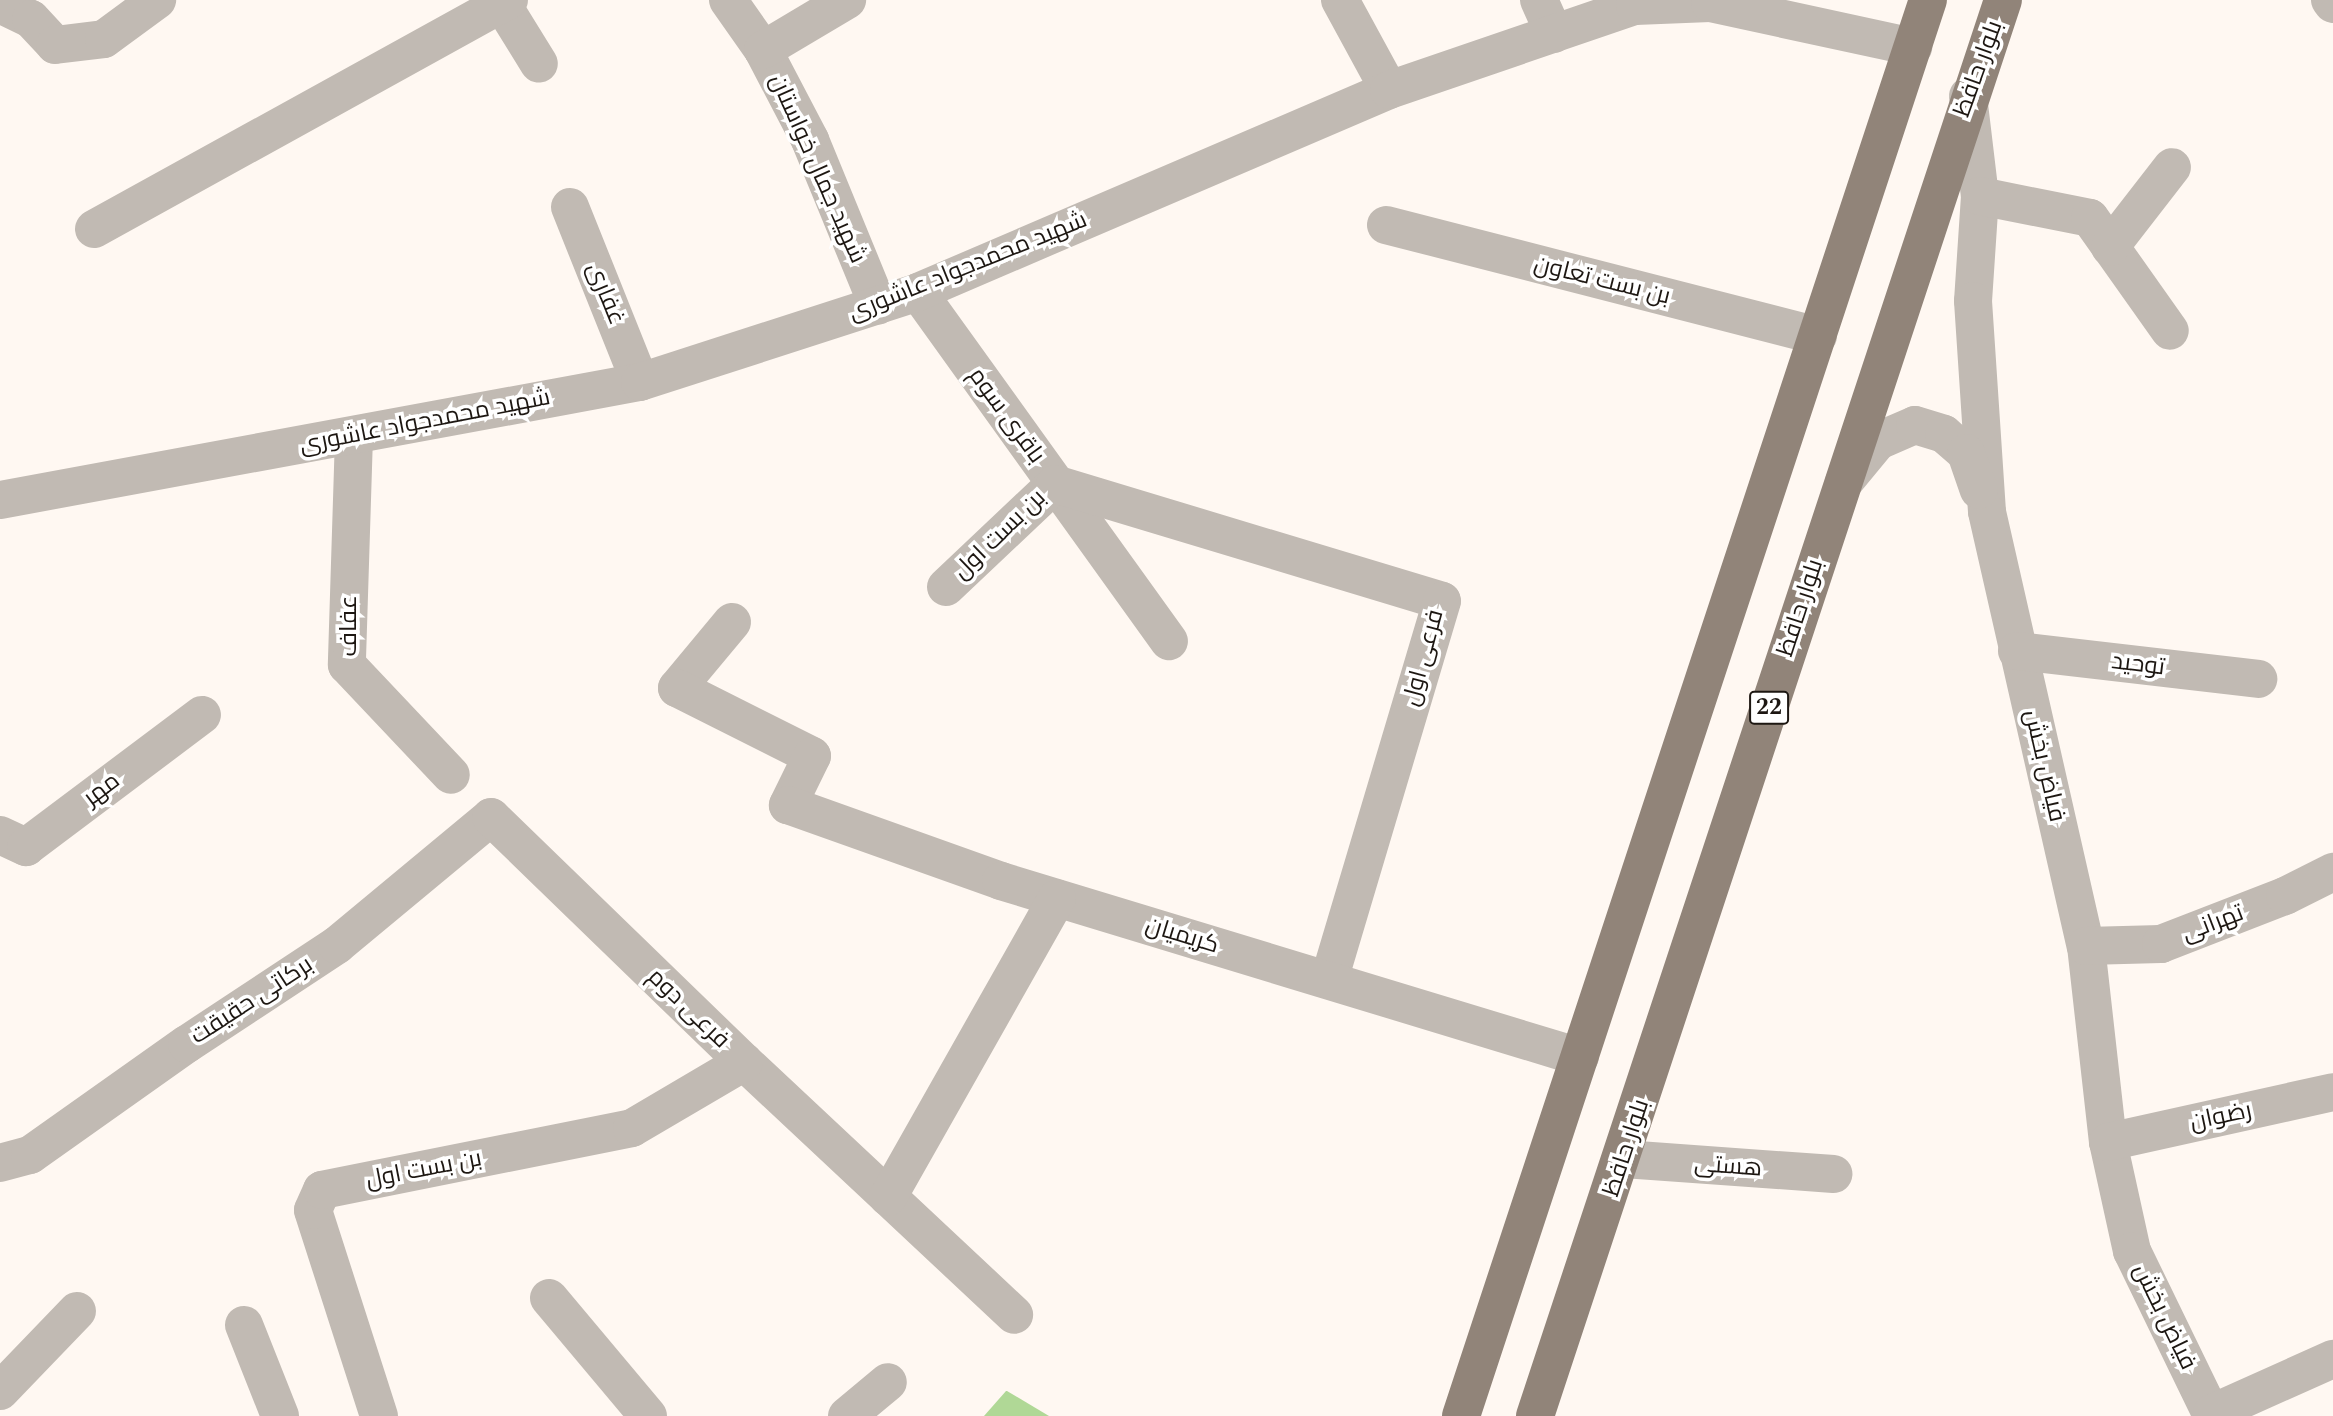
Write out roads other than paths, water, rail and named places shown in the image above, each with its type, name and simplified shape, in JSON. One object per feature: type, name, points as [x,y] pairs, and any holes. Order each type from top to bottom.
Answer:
[{"type":"main road","points":[[1461,1416],[1928,0]]},
{"type":"main road","name":"بلوار حافظ","points":[[1535,1416],[1624,1159],[1839,490],[1968,96],[2003,0]]},
{"type":"street","points":[[0,4],[31,19],[55,46],[104,39],[157,0]]},
{"type":"street","name":"شهید جمال خواستان","points":[[728,0],[763,50],[810,140],[878,306]]},
{"type":"street","points":[[763,50],[847,0]]},
{"type":"street","points":[[1340,0],[1389,90]]},
{"type":"street","points":[[94,229],[505,2],[539,64]]},
{"type":"street","name":"شهید محمدجواد عاشوری","points":[[0,500],[640,382],[918,292],[1389,90],[1546,17],[1635,3],[1710,3],[1913,47]]},
{"type":"street","name":"فیاض بخش","points":[[1968,96],[1980,196],[1973,301],[1987,512],[2086,946],[2108,1142],[2132,1251],[2212,1414]]},
{"type":"street","points":[[2110,247],[2172,167]]},
{"type":"street","points":[[1980,196],[2090,218],[2170,331]]},
{"type":"street","name":"غفاری","points":[[570,207],[640,382]]},
{"type":"street","name":"بن‌ بست تعاون","points":[[1387,226],[1818,336]]},
{"type":"street","name":"باقری سوم","points":[[918,292],[1168,641]]},
{"type":"street","points":[[1839,490],[1878,441],[1915,425],[1944,434],[1966,453],[1987,512]]},
{"type":"street","name":"عفاف","points":[[354,436],[347,665],[452,775]]},
{"type":"street","name":"بن بست اول","points":[[946,587],[1055,484]]},
{"type":"street","name":"فرعی اول","points":[[1055,484],[1442,601],[1329,980]]},
{"type":"street","name":"کریمیان","points":[[732,622],[677,688],[811,756],[788,805],[1057,898],[1580,1057]]},
{"type":"street","name":"توحید","points":[[2017,651],[2258,679]]},
{"type":"street","name":"مهر","points":[[0,835],[26,847],[202,715]]},
{"type":"street","name":"فرعی دوم","points":[[491,817],[744,1062],[1014,1315]]},
{"type":"street","name":"برکاتی حقیقت","points":[[0,1163],[30,1155],[337,945],[491,817]]},
{"type":"street","name":"تهرانی","points":[[2086,946],[2161,944],[2285,896],[2333,872]]},
{"type":"street","points":[[888,1197],[1057,898]]},
{"type":"street","name":"بن بست اول","points":[[379,1416],[313,1210],[322,1190],[632,1128],[744,1062]]},
{"type":"street","name":"رضوان","points":[[2108,1142],[2333,1092]]},
{"type":"street","name":"هستی","points":[[1624,1159],[1833,1174]]},
{"type":"street","points":[[549,1298],[648,1416]]},
{"type":"street","points":[[0,1391],[77,1311]]},
{"type":"street","points":[[244,1325],[281,1416]]},
{"type":"street","points":[[2212,1414],[2333,1359]]},
{"type":"street","points":[[847,1416],[888,1382]]}]
